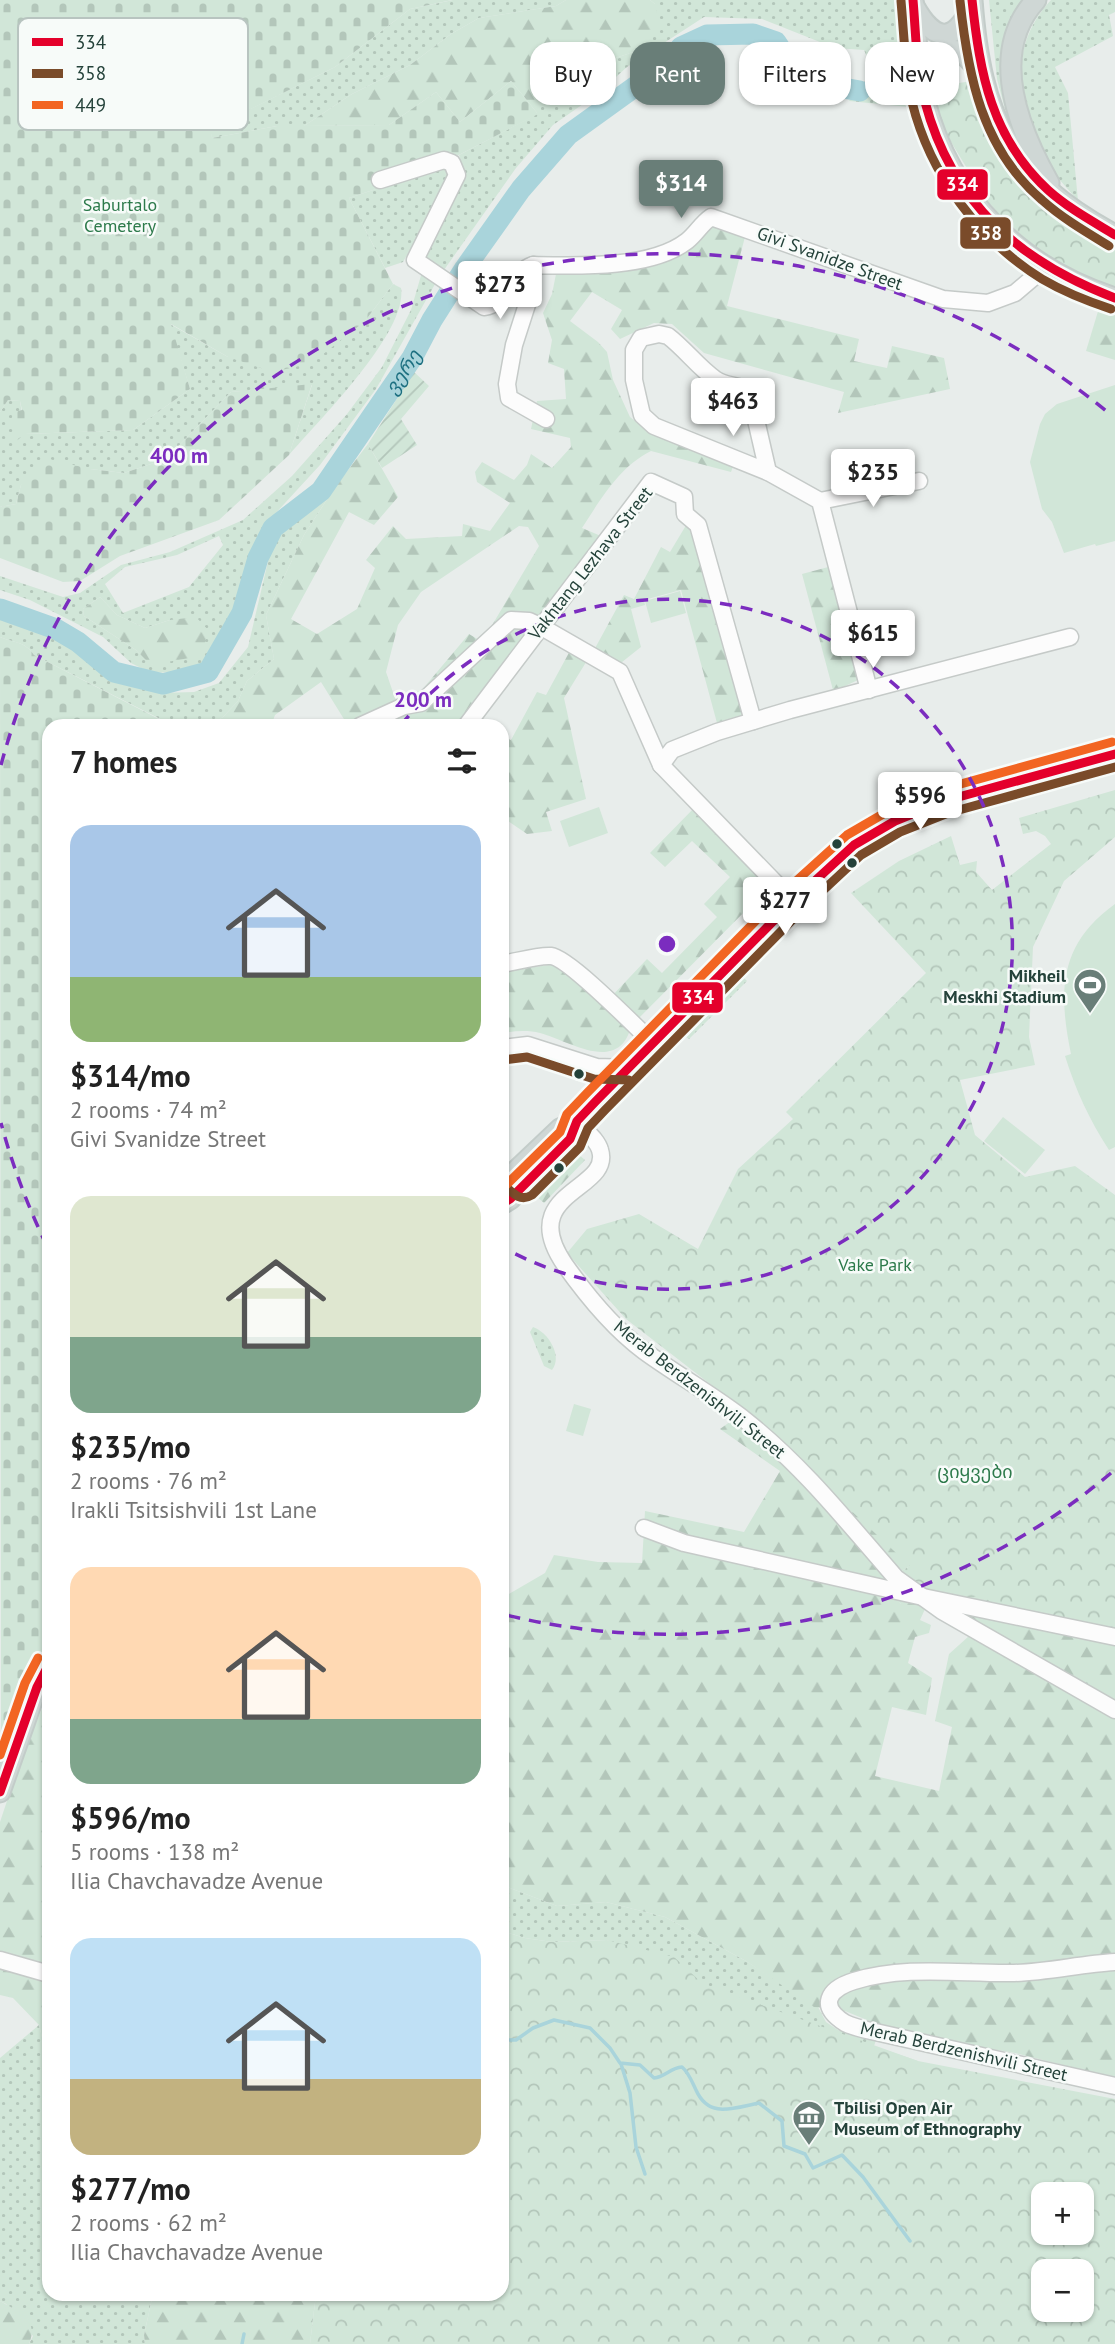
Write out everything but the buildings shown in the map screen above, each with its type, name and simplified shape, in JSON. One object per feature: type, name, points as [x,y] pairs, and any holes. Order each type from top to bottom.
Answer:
[{"type":"main road","points":[[1036,0],[1025,15],[1016,37],[1010,81],[1014,104],[1029,144],[1060,202]]},
{"type":"main road","points":[[914,3],[925,24],[946,34],[959,28],[972,3]]},
{"type":"main road","points":[[914,3],[917,42]]},
{"type":"main road","points":[[972,3],[981,73],[992,112],[1006,142],[1027,171],[1060,202],[1115,235]]},
{"type":"main road","points":[[959,52],[964,53],[981,73]]},
{"type":"main road","points":[[927,105],[933,128],[948,162],[969,197],[988,221],[1043,265],[1068,279],[1115,298]]},
{"type":"main road","points":[[510,1177],[570,1139],[577,1121],[793,901],[854,845],[895,821],[973,792],[1115,754]]},
{"type":"main road","points":[[0,1792],[5,1761],[42,1677]]},
{"type":"street","points":[[380,180],[444,160],[452,163],[457,175],[415,260],[484,307],[495,303],[524,268],[533,265],[532,289],[514,345],[507,384],[509,398],[546,419]]},
{"type":"street","name":"Givi Svanidze Street","points":[[533,265],[595,266],[650,259],[687,241],[703,222],[711,218],[943,299],[988,303],[1015,293],[1035,276],[1043,265]]},
{"type":"street","points":[[768,472],[750,394],[746,388],[716,380],[668,336],[659,334],[641,338],[634,350],[634,380],[642,415],[654,426],[768,472],[820,501],[919,481]]},
{"type":"street","name":"Vakhtang Lezhava Street","points":[[471,719],[651,482],[684,497],[685,514],[698,525],[753,721]]},
{"type":"street","points":[[820,501],[869,690]]},
{"type":"street","points":[[375,719],[404,706],[421,703],[511,620],[529,621],[620,672],[662,765],[793,901]]},
{"type":"street","points":[[662,765],[672,750],[717,732],[1070,637]]},
{"type":"street","points":[[509,963],[551,956],[564,962],[607,998],[654,1044]]},
{"type":"street","points":[[509,1046],[528,1045],[597,1067],[629,1068]]},
{"type":"street","name":"Merab Berdzenishvili Street","points":[[577,1121],[600,1150],[601,1161],[597,1171],[556,1208],[551,1218],[551,1238],[565,1265],[615,1326],[643,1350],[745,1420],[800,1468],[896,1578],[942,1611],[1115,1710]]},
{"type":"street","points":[[644,1528],[684,1543],[1115,1637]]},
{"type":"street","points":[[0,1960],[42,1972]]},
{"type":"street","name":"Merab Berdzenishvili Street","points":[[1115,1962],[1017,1973],[897,1973],[856,1980],[840,1986],[829,1996],[828,2004],[834,2015],[848,2024],[871,2031],[1115,2086]]},
{"type":"green space","name":"Saburtalo Cemetery","points":[[0,0],[452,0],[410,9],[335,67],[248,110],[248,18],[18,18],[18,130],[211,130],[212,138],[277,126],[389,125],[436,92],[460,122],[511,81],[538,114],[424,173],[349,198],[393,284],[365,321],[312,363],[273,372],[228,357],[171,324],[190,389],[133,430],[25,434],[15,442],[12,413],[22,410],[20,401],[8,400],[0,412]]},
{"type":"green space","points":[[453,0],[566,0],[556,6],[479,18],[451,34],[410,65],[352,94],[304,126],[277,126],[212,138],[210,130],[248,130],[248,110],[335,67],[410,9]]},
{"type":"green space","points":[[566,0],[650,0],[655,4],[660,27],[648,42],[630,42],[630,53],[616,58],[616,42],[530,42],[530,104],[511,81],[460,122],[436,92],[389,125],[304,126],[352,94],[410,65],[451,34],[479,18],[556,6]]},
{"type":"green space","points":[[650,0],[896,0],[901,42],[865,42],[865,52],[851,49],[851,42],[820,42],[762,19],[704,17],[666,42],[644,42],[655,4]]},
{"type":"green space","points":[[989,0],[1029,0],[1018,17],[1024,152],[1005,109],[997,79]]},
{"type":"green space","points":[[1051,0],[1115,0],[1115,12],[1109,15],[1113,36],[1055,67],[1068,93],[1078,201],[1047,162],[1031,123],[1022,86],[1021,68],[1029,33]]},
{"type":"green space","points":[[630,53],[630,65],[616,77],[616,58]]},
{"type":"green space","points":[[865,81],[865,103],[851,101]]},
{"type":"green space","points":[[972,81],[986,126],[996,146],[1024,184],[1040,201],[1076,230],[1115,250],[1115,289],[1069,272],[1017,235],[985,198],[948,137],[938,113],[936,105],[959,105],[959,83]]},
{"type":"green space","points":[[531,105],[540,105],[538,114]]},
{"type":"green space","points":[[539,105],[582,105],[553,125],[516,168],[444,270],[421,258],[464,174],[459,155],[537,114]]},
{"type":"green space","points":[[443,163],[449,181],[403,262],[385,268],[349,198],[424,173]]},
{"type":"green space","points":[[706,224],[746,233],[727,306],[859,339],[854,361],[887,368],[892,346],[944,358],[950,389],[838,413],[844,392],[704,353],[672,324],[654,323],[620,339],[611,329],[622,310],[592,292],[570,321],[607,352],[613,380],[630,417],[644,428],[734,464],[731,472],[651,451],[629,466],[596,506],[582,528],[608,539],[540,623],[514,617],[430,693],[413,698],[410,693],[421,691],[469,634],[479,640],[488,632],[539,546],[528,527],[519,526],[421,592],[398,625],[386,672],[396,701],[358,719],[344,719],[321,682],[275,715],[274,719],[220,719],[238,701],[247,681],[274,659],[266,615],[304,535],[335,487],[368,444],[398,497],[374,525],[349,512],[291,619],[317,634],[357,609],[375,568],[366,560],[393,526],[406,539],[462,536],[463,524],[490,531],[510,503],[477,482],[475,472],[482,462],[514,480],[527,465],[531,454],[552,468],[571,447],[570,438],[531,429],[537,401],[566,399],[564,369],[548,363],[552,340],[543,313],[552,294],[557,269],[649,265]]},
{"type":"green space","points":[[422,272],[439,277],[376,389],[320,465],[262,528],[239,608],[221,644],[202,667],[178,672],[151,673],[131,663],[103,637],[30,600],[0,590],[0,576],[63,597],[80,593],[121,565],[170,552],[243,520],[292,476],[347,414],[382,367],[411,310]],"holes":[[[219,536],[223,545],[189,587],[123,613],[105,584],[125,567],[177,555]],[[100,597],[117,615],[145,628],[170,620],[152,665],[136,650],[84,616],[83,609]]]},
{"type":"green space","points":[[393,284],[401,288],[399,306],[391,328],[359,375],[289,455],[312,385],[231,392],[166,459],[124,473],[90,469],[21,485],[16,504],[0,507],[0,412],[8,400],[20,401],[25,434],[133,430],[190,389],[170,324],[228,357],[365,321]]},
{"type":"green space","points":[[1099,308],[1115,313],[1115,360],[1086,351]]},
{"type":"green space","points":[[414,372],[429,386],[401,419],[417,445],[382,468],[368,444]]},
{"type":"green space","points":[[312,384],[289,455],[219,520],[120,556],[80,581],[63,582],[0,558],[0,507],[16,504],[21,485],[49,459],[90,469],[124,473],[166,459],[231,392]]},
{"type":"green space","points":[[1115,385],[1115,541],[1064,553],[1052,522],[1042,509],[1030,462],[1040,424],[1045,414],[1057,404]]},
{"type":"green space","points":[[335,487],[304,535],[266,615],[274,659],[247,681],[238,701],[220,719],[160,719],[34,655],[23,645],[0,637],[0,617],[27,625],[75,647],[109,676],[159,693],[194,692],[219,683],[248,647],[269,557],[281,533]]},
{"type":"green space","points":[[691,517],[749,713],[717,723],[681,590],[644,600],[645,605],[631,609],[641,647],[617,666],[593,652],[624,595],[634,599],[661,547],[670,552]]},
{"type":"green space","points":[[832,566],[858,680],[833,690],[802,574]]},
{"type":"green space","points":[[680,591],[686,613],[651,623],[645,601]]},
{"type":"green space","points":[[100,597],[117,615],[145,628],[170,620],[196,617],[209,631],[200,656],[151,665],[136,650],[84,616],[83,609]]},
{"type":"green space","points":[[512,623],[536,628],[468,719],[384,719],[403,709]]},
{"type":"green space","points":[[0,637],[23,645],[34,655],[159,719],[42,719],[42,1656],[27,1682],[1,1755]]},
{"type":"green space","points":[[571,649],[588,659],[564,698],[586,799],[546,812],[552,831],[527,834],[509,822],[509,739],[511,740],[537,692],[546,695]]},
{"type":"green space","name":"Vake Park","points":[[1115,790],[1115,837],[1064,881],[1033,947],[1029,1037],[1035,1065],[960,1080],[975,1135],[1025,1177],[1075,1166],[1115,1195],[1115,1643],[1002,1610],[982,1596],[901,1604],[883,1582],[910,1566],[745,1411],[626,1319],[567,1253],[587,1229],[639,1214],[698,1249],[738,1169],[793,1119],[786,1112],[926,973],[851,893],[899,861],[951,836],[960,865],[977,861],[976,872],[992,890],[1051,844],[1045,836],[1036,831],[1023,834],[1019,818]]},
{"type":"green space","points":[[696,806],[768,888],[635,1022],[610,998],[647,959],[662,973],[717,917],[704,904],[730,877],[692,841],[665,867],[650,853]]},
{"type":"green space","points":[[599,807],[608,833],[569,847],[560,821]]},
{"type":"green space","name":"Mikheil Meskhi Stadium","points":[[1115,904],[1115,1147],[1109,1150],[1084,1105],[1065,1056],[1071,1054],[1064,989],[1073,952],[1083,935],[1096,919]]},
{"type":"green space","points":[[555,964],[564,966],[630,1030],[623,1043],[614,1050],[591,1051],[535,1032],[509,1032],[509,971]]},
{"type":"green space","points":[[744,978],[747,981],[689,1039],[686,1037]]},
{"type":"green space","points":[[1003,1117],[1045,1150],[1025,1174],[984,1141]]},
{"type":"green space","points":[[578,1154],[585,1160],[544,1203],[536,1196]]},
{"type":"green space","name":"ციყვები","points":[[729,1295],[1115,1349],[1115,2078],[1015,2053],[889,2029],[845,2011],[814,2007],[746,1961],[665,1917],[606,1902],[557,1906],[509,1888],[509,1594],[545,1573],[554,1555],[598,1562],[642,1563],[645,1511],[744,1532],[780,1471],[720,1429],[745,1411]],"holes":[[[910,1566],[901,1604],[883,1582]],[[925,1609],[969,1636],[949,1654],[935,1721],[952,1727],[939,1791],[875,1776],[892,1707],[926,1715],[932,1678],[908,1663],[915,1637],[929,1633],[931,1625],[920,1620]]]},
{"type":"green space","points":[[533,1327],[544,1334],[552,1345],[556,1358],[552,1370],[544,1366],[530,1332]]},
{"type":"green space","points":[[574,1404],[591,1409],[583,1436],[566,1431]]},
{"type":"green space","points":[[42,1708],[42,1963],[0,1951],[0,1822]]},
{"type":"green space","points":[[509,1888],[557,1906],[606,1902],[665,1917],[746,1961],[818,2007],[826,2022],[838,2030],[876,2040],[874,2046],[918,2061],[826,2062],[607,1940],[552,1942],[509,1933]]},
{"type":"green space","name":"Tbilisi Open Air Museum of Ethnography","points":[[509,1933],[552,1942],[607,1940],[674,1957],[703,1984],[918,2061],[1115,2099],[1115,2344],[310,2344],[315,2301],[509,2301]]},
{"type":"green space","points":[[0,1966],[42,1977],[42,2037],[39,2025],[13,1998],[0,1995]]},
{"type":"green space","points":[[39,2025],[42,2037],[42,2301],[151,2301],[144,2335],[145,2344],[29,2344],[33,2336],[6,2304],[0,2301],[0,2058]]},
{"type":"green space","points":[[0,2301],[20,2312],[29,2322],[32,2335],[29,2344],[0,2344]]},
{"type":"green space","points":[[151,2301],[315,2301],[310,2344],[145,2344],[144,2335]]},
{"type":"waterway","name":"ვერე","points":[[0,609],[56,629],[78,642],[114,672],[163,684],[208,672],[242,613],[258,558],[273,528],[321,491],[412,358],[465,268],[521,189],[568,135],[672,60],[681,47],[707,35],[753,34],[776,42],[790,63],[832,86],[860,91]]},
{"type":"waterway","points":[[509,2040],[516,2040],[533,2028],[554,2020],[590,2028],[610,2048],[620,2063],[640,2065],[654,2078],[682,2067],[701,2099],[708,2105],[731,2109],[759,2103],[782,2121],[784,2146],[805,2154],[813,2168],[842,2155],[863,2177],[910,2241]]},
{"type":"waterway","points":[[621,2064],[630,2093],[636,2147],[645,2174]]},
{"type":"waterway","points":[[242,2344],[244,2334]]},
{"type":"transit line","name":"334","points":[[913,0],[918,64],[925,102],[937,138],[972,199],[994,224],[1020,247],[1049,266],[1115,298]]},
{"type":"transit line","name":"334","points":[[972,0],[985,79],[1001,126],[1013,148],[1048,190],[1115,235]]},
{"type":"transit line","name":"358","points":[[901,1],[912,102],[920,129],[944,180],[978,225],[1019,263],[1059,288],[1111,309]]},
{"type":"transit line","name":"358","points":[[960,1],[974,83],[982,110],[1005,158],[1022,180],[1050,207],[1109,246]]},
{"type":"transit line","name":"449","points":[[509,1182],[560,1132],[567,1114],[587,1093],[784,892],[847,835],[890,810],[939,790],[1112,742]]},
{"type":"transit line","name":"334","points":[[509,1200],[570,1139],[577,1121],[596,1101],[793,901],[854,845],[895,821],[944,801],[1115,754]]},
{"type":"transit line","name":"358","points":[[509,1189],[523,1198],[532,1195],[580,1147],[588,1128],[605,1110],[802,910],[861,855],[900,832],[948,813],[1115,767]]},
{"type":"transit line","name":"358","points":[[509,1059],[527,1057],[594,1079],[629,1080]]},
{"type":"transit line","name":"449","points":[[0,1755],[25,1683],[38,1658]]},
{"type":"transit line","name":"334","points":[[0,1792],[42,1677]]},
{"type":"place","name":"Mikheil Meskhi Stadium","points":[[1090,1015]]},
{"type":"place","name":"Tbilisi Open Air Museum of Ethnography","points":[[809,2147]]}]
